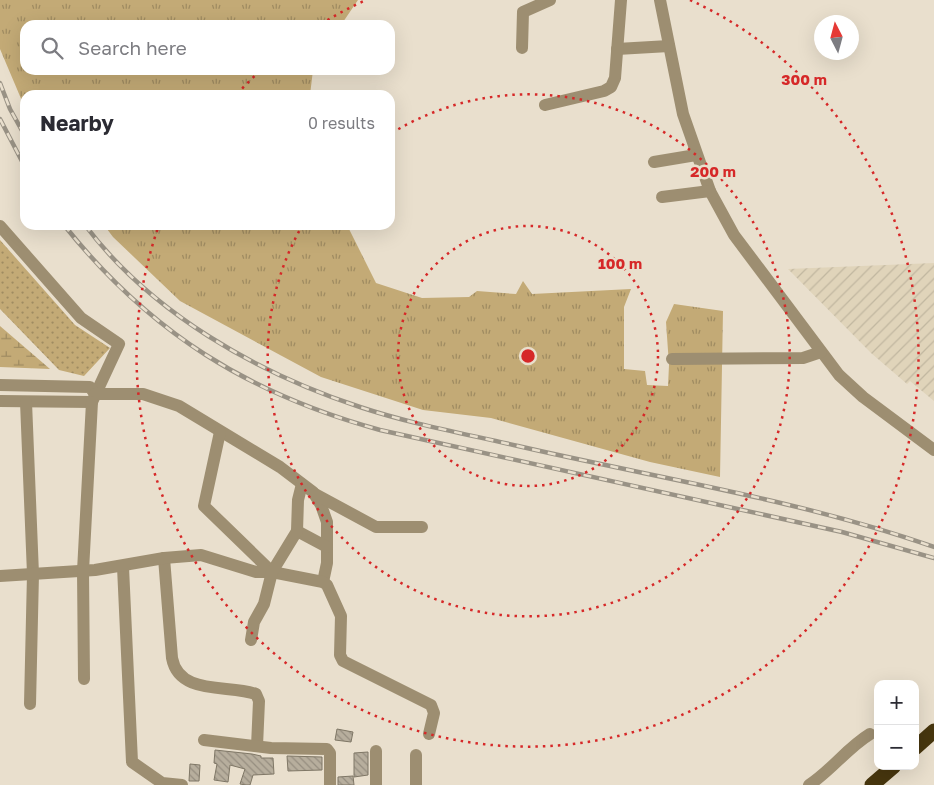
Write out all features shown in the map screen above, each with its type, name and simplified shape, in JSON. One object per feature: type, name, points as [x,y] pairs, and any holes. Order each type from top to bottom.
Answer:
[{"type":"highway","points":[[919,744],[934,731]]},
{"type":"highway","points":[[872,785],[889,770]]},
{"type":"street","points":[[522,48],[523,12],[550,0]]},
{"type":"street","points":[[545,105],[604,91],[611,87],[615,78],[621,0]]},
{"type":"street","points":[[660,0],[683,114],[710,191],[734,235],[839,375],[863,397],[934,450]]},
{"type":"street","points":[[617,49],[669,46]]},
{"type":"street","points":[[654,162],[696,154]]},
{"type":"street","points":[[662,197],[710,191]]},
{"type":"street","points":[[0,226],[81,318],[119,344],[94,398],[83,571],[84,679]]},
{"type":"street","points":[[672,359],[803,358],[821,352]]},
{"type":"street","points":[[0,385],[90,387],[94,398]]},
{"type":"street","points":[[0,401],[26,402],[143,394],[179,406],[280,467],[307,488],[376,528],[422,527]]},
{"type":"street","points":[[26,402],[33,574],[30,704]]},
{"type":"street","points":[[220,432],[204,506],[272,572]]},
{"type":"street","points":[[251,640],[254,622],[264,604],[272,572],[297,531],[298,500],[307,488]]},
{"type":"street","points":[[307,488],[321,505],[327,522],[327,547],[323,582]]},
{"type":"street","points":[[297,531],[327,547]]},
{"type":"street","points":[[0,576],[123,567],[164,558],[201,555],[256,572],[272,572],[323,582],[327,586],[341,616],[340,655],[342,661],[430,706],[434,713],[429,734]]},
{"type":"street","points":[[164,558],[172,658],[176,669],[181,676],[195,684],[256,694],[259,701],[258,746]]},
{"type":"street","points":[[123,567],[132,762],[162,783],[182,785]]},
{"type":"street","points":[[809,785],[819,779],[854,744],[870,734]]},
{"type":"street","points":[[204,740],[258,746],[327,749],[330,753],[330,785]]},
{"type":"street","points":[[376,751],[376,785]]},
{"type":"street","points":[[416,754],[416,785]]},
{"type":"shaded area","points":[[934,263],[934,401],[910,381],[907,384],[871,353],[788,269]]},
{"type":"green space","points":[[0,0],[358,0],[344,20],[20,20],[20,75],[312,75],[311,90],[20,90],[20,96],[0,49]]},
{"type":"green space","points":[[108,230],[350,230],[376,283],[422,298],[469,297],[477,291],[516,294],[523,281],[532,294],[631,289],[624,307],[624,369],[645,371],[647,385],[668,386],[669,365],[666,322],[674,304],[723,311],[720,477],[650,462],[491,418],[423,410],[321,377],[180,301]]},
{"type":"green space","points":[[0,240],[75,325],[110,348],[84,376],[59,370],[0,309]]},
{"type":"green space","points":[[0,326],[50,369],[0,367]]},
{"type":"building","points":[[337,729],[353,732],[351,742],[335,740]]},
{"type":"building","points":[[215,750],[252,754],[261,756],[261,758],[273,758],[274,774],[253,775],[250,785],[240,784],[245,769],[230,765],[228,782],[214,780],[217,764],[214,763]]},
{"type":"building","points":[[368,752],[368,775],[354,777],[354,753]]},
{"type":"building","points":[[287,756],[322,757],[322,770],[288,771]]},
{"type":"building","points":[[190,764],[200,765],[199,781],[189,781]]},
{"type":"building","points":[[353,776],[354,785],[338,785],[338,777]]},
{"type":"railway","points":[[0,83],[10,109],[20,127]]},
{"type":"railway","points":[[0,119],[20,157]]},
{"type":"railway","points":[[68,230],[131,298],[167,328],[245,378],[287,398],[380,430],[842,532],[934,558]]},
{"type":"railway","points":[[89,230],[112,257],[141,286],[174,312],[245,358],[321,393],[360,407],[419,424],[780,503],[883,530],[934,547]]}]
